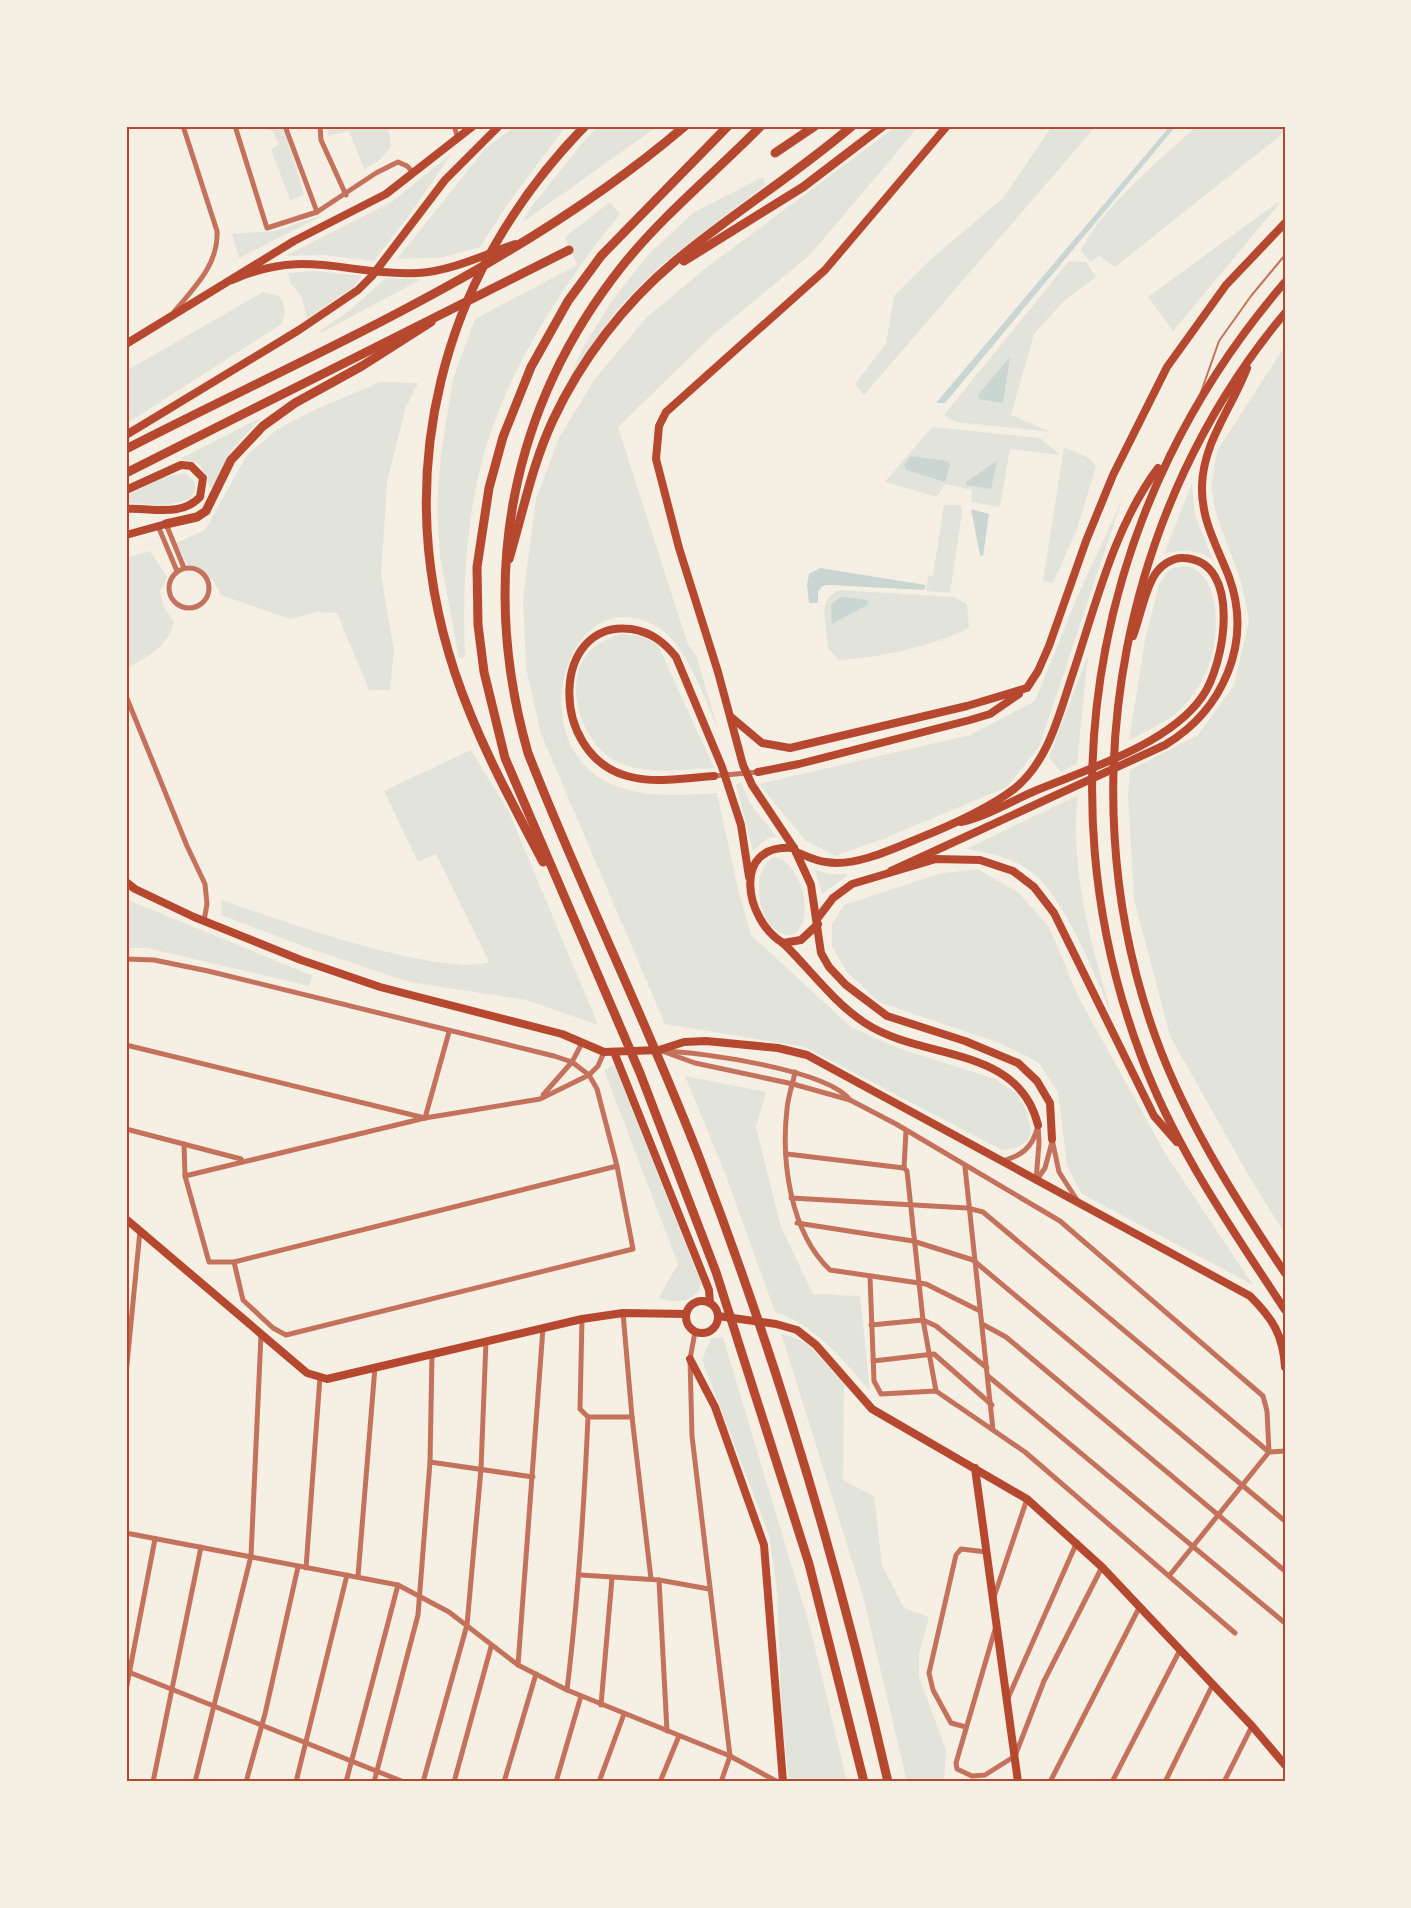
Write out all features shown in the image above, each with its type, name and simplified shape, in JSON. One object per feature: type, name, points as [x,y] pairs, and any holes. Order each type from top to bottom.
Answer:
[{"type":"highway","points":[[585,126],[549,165],[500,234],[475,283],[456,328],[437,393],[430,434],[426,504],[432,575],[455,673],[611,1004],[688,1194],[748,1369],[809,1564],[864,1782]]},
{"type":"highway","points":[[126,449],[434,294],[534,237],[624,175],[685,126]]},
{"type":"highway","points":[[521,809],[500,742],[480,649],[476,584],[484,514],[503,437],[531,367],[568,301],[601,256],[728,126]]},
{"type":"highway","points":[[761,126],[625,262],[603,291],[572,340],[542,402],[519,470],[510,515],[504,576],[507,651],[524,736],[546,798],[626,980],[701,1162],[741,1271],[834,1565],[888,1782]]},
{"type":"highway","points":[[775,153],[815,126]]},
{"type":"highway","points":[[504,576],[529,483],[553,419],[598,343],[656,278],[852,126]]},
{"type":"highway","points":[[656,278],[803,187],[883,126]]},
{"type":"highway","points":[[126,473],[569,250]]},
{"type":"highway","points":[[162,525],[197,517],[206,511],[231,460],[263,426],[295,403],[420,332],[440,315]]},
{"type":"main road","points":[[126,344],[294,241],[386,194],[415,174],[473,126]]},
{"type":"main road","points":[[126,435],[299,330],[358,290],[372,276],[445,180],[499,126]]},
{"type":"main road","points":[[946,126],[825,270],[666,412],[659,426],[656,442],[659,474],[731,717],[737,747],[752,785],[795,850],[811,885],[821,953],[829,967],[866,1003],[887,1016],[1002,1054],[1030,1073],[1050,1103],[1053,1138]]},
{"type":"main road","points":[[758,772],[799,764],[990,714],[1027,688],[1038,671],[1049,646],[1086,541],[1113,475],[1167,367],[1226,285],[1285,223]]},
{"type":"main road","points":[[232,280],[275,265],[303,262],[387,272],[421,273],[438,270],[534,237]]},
{"type":"main road","points":[[1285,282],[1232,347],[1198,400],[1168,456],[1129,552],[1105,652],[1096,718],[1093,821],[1103,918],[1119,988],[1141,1057],[1182,1146],[1235,1234],[1285,1310]]},
{"type":"main road","points":[[1285,313],[1252,353],[1183,469],[1143,578],[1123,669],[1115,744],[1114,822],[1123,910],[1138,982],[1165,1060],[1189,1114],[1214,1160],[1285,1273]]},
{"type":"main road","points":[[783,943],[801,940],[841,890],[891,871],[1146,755],[1180,736],[1203,716],[1221,690],[1233,660],[1238,619],[1234,596],[1206,521],[1202,474],[1211,443],[1252,353]]},
{"type":"main road","points":[[952,824],[1014,789],[1045,751],[1120,535],[1140,494],[1168,456]]},
{"type":"main road","points":[[126,490],[181,465],[190,466],[203,478],[200,497],[185,507],[158,511],[126,509]]},
{"type":"main road","points":[[126,535],[162,525]]},
{"type":"main road","points":[[749,877],[755,861],[764,852],[775,847],[795,850],[823,862],[847,862],[911,841],[952,824],[997,810],[1145,742],[1177,723],[1202,698],[1217,669],[1224,634],[1222,599],[1216,580],[1202,563],[1194,559],[1179,558],[1170,561],[1153,577],[1123,669]]},
{"type":"main road","points":[[714,776],[645,779],[627,776],[610,769],[582,743],[572,722],[569,698],[571,674],[579,655],[590,641],[604,633],[622,628],[638,630],[664,643],[676,657],[722,766],[741,825],[752,898],[761,921],[772,937],[783,943],[846,1009],[866,1024],[898,1038],[1004,1073],[1027,1094],[1038,1125]]},
{"type":"main road","points":[[731,717],[762,743],[790,748],[967,706],[1027,688]]},
{"type":"main road","points":[[891,871],[936,859],[963,858],[998,865],[1013,871],[1034,887],[1053,913],[1154,1116],[1182,1146]]},
{"type":"main road","points":[[126,882],[135,889],[204,921],[301,960],[380,987],[562,1034],[604,1052],[660,1050],[684,1042],[706,1041],[742,1043],[807,1055],[1250,1296],[1262,1308],[1283,1341],[1285,1367]]},
{"type":"main road","points":[[614,1052],[709,1290],[710,1303],[718,1316]]},
{"type":"main road","points":[[126,1219],[307,1373],[327,1379],[582,1319],[623,1313],[686,1314]]},
{"type":"main road","points":[[710,1303],[695,1302],[686,1314],[687,1325],[695,1332],[711,1330],[718,1316]]},
{"type":"main road","points":[[718,1316],[776,1324],[797,1330],[816,1345],[865,1404],[1027,1499],[1102,1567],[1252,1726],[1285,1765]]},
{"type":"main road","points":[[690,1359],[715,1407],[764,1545],[783,1782]]},
{"type":"main road","points":[[975,1468],[1018,1782]]},
{"type":"street","points":[[168,319],[196,286],[218,249],[217,231],[183,126]]},
{"type":"street","points":[[235,126],[267,228],[317,212],[346,195],[376,173],[398,162],[407,166],[415,174]]},
{"type":"street","points":[[285,126],[317,212]]},
{"type":"street","points":[[320,126],[321,140],[346,195]]},
{"type":"street","points":[[454,126],[459,138]]},
{"type":"street","points":[[162,525],[184,568]]},
{"type":"street","points":[[162,525],[177,571]]},
{"type":"street","points":[[184,568],[198,569],[208,580],[208,594],[198,606],[183,608],[171,598],[169,583],[177,571],[184,568]]},
{"type":"street","points":[[126,696],[187,846],[205,884],[207,904],[204,921]]},
{"type":"street","points":[[714,776],[758,772]]},
{"type":"street","points":[[126,959],[154,960],[208,971],[572,1062],[589,1076],[597,1089],[617,1166],[633,1249],[286,1335],[273,1328],[243,1300],[234,1262]]},
{"type":"street","points":[[425,1118],[449,1032]]},
{"type":"street","points":[[540,1099],[572,1062],[582,1043]]},
{"type":"street","points":[[126,1045],[425,1118]]},
{"type":"street","points":[[660,1050],[686,1051],[795,1072],[823,1081],[845,1094],[850,1100]]},
{"type":"street","points":[[660,1050],[694,1063],[793,1084],[850,1100],[906,1131],[1060,1221],[1263,1396],[1267,1411],[1269,1452],[1169,1576]]},
{"type":"street","points":[[185,1176],[243,1160],[425,1118],[540,1099],[589,1076],[598,1066],[604,1052]]},
{"type":"street","points":[[795,1072],[787,1106],[790,1198],[797,1223],[822,1262],[830,1270],[919,1283],[945,1292],[980,1311]]},
{"type":"street","points":[[1036,1181],[1040,1143],[1038,1125]]},
{"type":"street","points":[[1002,1161],[1015,1157],[1030,1147],[1038,1125]]},
{"type":"street","points":[[126,1129],[243,1160]]},
{"type":"street","points":[[906,1131],[904,1168],[923,1320],[936,1391]]},
{"type":"street","points":[[1036,1181],[1045,1168],[1053,1138]]},
{"type":"street","points":[[1053,1138],[1059,1172],[1078,1202]]},
{"type":"street","points":[[184,1144],[185,1176],[209,1262],[234,1262],[617,1166]]},
{"type":"street","points":[[788,1154],[904,1168]]},
{"type":"street","points":[[965,1167],[967,1208],[992,1405],[993,1430]]},
{"type":"street","points":[[790,1198],[976,1209],[991,1217],[1269,1452],[1285,1451]]},
{"type":"street","points":[[797,1223],[913,1241],[973,1260],[1285,1521]]},
{"type":"street","points":[[126,1374],[140,1232]]},
{"type":"street","points":[[870,1277],[874,1381],[880,1394],[936,1391],[1025,1452],[1235,1634]]},
{"type":"street","points":[[623,1313],[632,1417],[651,1580]]},
{"type":"street","points":[[582,1319],[580,1409],[588,1417],[632,1417]]},
{"type":"street","points":[[871,1325],[923,1320],[936,1326],[987,1368]]},
{"type":"street","points":[[982,1324],[1006,1337],[1285,1571]]},
{"type":"street","points":[[518,1665],[543,1328]]},
{"type":"street","points":[[695,1332],[690,1359],[692,1436],[730,1756],[721,1782]]},
{"type":"street","points":[[195,1782],[251,1557],[261,1335]]},
{"type":"street","points":[[423,1782],[467,1625],[481,1468],[486,1341]]},
{"type":"street","points":[[374,1782],[418,1616],[430,1462],[432,1354]]},
{"type":"street","points":[[873,1361],[930,1354],[943,1360],[992,1405]]},
{"type":"street","points":[[358,1576],[375,1367]]},
{"type":"street","points":[[306,1568],[320,1377]]},
{"type":"street","points":[[988,1377],[1285,1623]]},
{"type":"street","points":[[567,1690],[580,1575],[588,1417]]},
{"type":"street","points":[[430,1462],[481,1468],[533,1478]]},
{"type":"street","points":[[993,1599],[1027,1499]]},
{"type":"street","points":[[126,1533],[398,1585],[420,1594],[467,1625],[491,1647],[518,1665],[601,1705],[730,1756],[778,1782]]},
{"type":"street","points":[[126,1690],[155,1539]]},
{"type":"street","points":[[1008,1698],[1077,1542]]},
{"type":"street","points":[[153,1782],[201,1547]]},
{"type":"street","points":[[966,1727],[951,1723],[945,1714],[929,1673],[956,1555],[961,1549],[987,1552]]},
{"type":"street","points":[[246,1782],[281,1646],[298,1567]]},
{"type":"street","points":[[996,1624],[956,1763],[957,1768],[972,1776],[985,1774],[1015,1756],[1044,1681],[1102,1567]]},
{"type":"street","points":[[296,1782],[347,1575]]},
{"type":"street","points":[[580,1575],[659,1580],[709,1589]]},
{"type":"street","points":[[601,1705],[612,1578]]},
{"type":"street","points":[[659,1580],[667,1731]]},
{"type":"street","points":[[346,1782],[398,1585]]},
{"type":"street","points":[[1050,1782],[1139,1608]]},
{"type":"street","points":[[454,1782],[491,1647]]},
{"type":"street","points":[[1113,1782],[1180,1650]]},
{"type":"street","points":[[128,1672],[351,1763],[404,1782]]},
{"type":"street","points":[[504,1782],[536,1674]]},
{"type":"street","points":[[1165,1782],[1213,1684]]},
{"type":"street","points":[[556,1782],[581,1696]]},
{"type":"street","points":[[599,1782],[624,1714]]},
{"type":"street","points":[[1224,1782],[1252,1726]]},
{"type":"street","points":[[660,1782],[679,1736]]},
{"type":"lane","points":[[1198,400],[1219,341],[1251,296],[1285,255]]},
{"type":"shaded area","points":[[266,126],[284,126],[304,195],[290,200],[271,149],[279,145],[272,130],[268,131]]},
{"type":"shaded area","points":[[327,126],[388,126],[391,146],[379,161],[364,169],[349,131],[328,136]]},
{"type":"shaded area","points":[[515,126],[566,126],[507,205],[480,247],[444,257],[397,259],[485,149]]},
{"type":"shaded area","points":[[599,126],[658,126],[523,222],[529,210],[584,141]]},
{"type":"shaded area","points":[[897,126],[919,126],[810,255],[714,334],[618,427],[688,645],[696,655],[718,729],[694,674],[678,646],[659,628],[628,617],[601,623],[581,641],[567,667],[562,699],[565,731],[579,759],[605,781],[618,787],[645,793],[674,795],[717,793],[738,889],[751,935],[851,1027],[898,1048],[995,1079],[1016,1093],[1026,1110],[1031,1131],[1028,1140],[1017,1148],[1002,1150],[805,1047],[665,1024],[541,734],[526,668],[523,598],[536,499],[559,438],[594,380],[647,317],[706,268]]},
{"type":"shaded area","points":[[1052,126],[1096,126],[864,395],[855,384],[886,344],[894,296],[931,259],[1004,197]]},
{"type":"shaded area","points":[[1170,126],[1176,126],[945,403],[936,403]]},
{"type":"shaded area","points":[[1197,126],[1285,126],[1285,132],[1115,267],[1099,256],[1090,262],[1081,251],[1102,219],[1150,168]]},
{"type":"shaded area","points":[[452,153],[374,261],[324,255],[285,256],[393,201]]},
{"type":"shaded area","points":[[763,177],[765,185],[661,265],[617,309],[570,377],[585,344],[612,301],[647,256],[694,212]]},
{"type":"shaded area","points":[[610,202],[620,214],[579,268],[540,327],[508,389],[484,454],[469,529],[464,606],[465,657],[459,659],[440,556],[437,506],[441,453],[453,379],[475,319],[577,265],[565,237]]},
{"type":"shaded area","points":[[1278,202],[1279,204],[1173,331],[1148,297]]},
{"type":"shaded area","points":[[324,215],[239,258],[232,234],[274,231]]},
{"type":"shaded area","points":[[1069,261],[1086,262],[1096,277],[1064,301],[1034,334],[1011,415],[1051,432],[956,422],[944,415]]},
{"type":"shaded area","points":[[317,271],[362,276],[353,287],[307,319],[302,297],[290,283],[288,273]]},
{"type":"shaded area","points":[[386,278],[422,279],[321,333],[320,331],[350,310]]},
{"type":"shaded area","points":[[263,292],[279,296],[285,314],[280,325],[126,424],[126,371]]},
{"type":"shaded area","points":[[1285,346],[1285,1234],[1250,1178],[1170,1036],[1134,899],[1128,796],[1130,770],[1198,735],[1234,685],[1249,620],[1241,581],[1216,514],[1211,487],[1217,451]]},
{"type":"shaded area","points":[[1010,357],[1003,403],[979,399],[978,395]]},
{"type":"shaded area","points":[[380,382],[418,383],[406,407],[387,482],[381,575],[394,651],[390,690],[369,690],[337,613],[317,612],[290,619],[221,595],[215,583],[207,575],[187,564],[176,543],[205,530],[247,455],[278,429],[312,411]]},
{"type":"shaded area","points":[[262,417],[231,450],[213,487],[209,488],[208,479],[199,464],[180,459]]},
{"type":"shaded area","points":[[932,427],[1040,438],[1060,455],[1010,449],[1000,507],[971,502],[972,490],[945,484],[937,497],[885,482]]},
{"type":"shaded area","points":[[1064,447],[1089,458],[1096,466],[1077,529],[1053,583],[1043,581]]},
{"type":"shaded area","points":[[911,456],[948,461],[950,465],[945,482],[906,470],[904,465]]},
{"type":"shaded area","points":[[997,461],[991,489],[966,485],[966,482]]},
{"type":"shaded area","points":[[185,473],[195,482],[195,489],[190,499],[161,506],[126,502],[126,496],[161,478]]},
{"type":"shaded area","points":[[1192,483],[1195,515],[1213,560],[1189,551],[1164,554]]},
{"type":"shaded area","points":[[1122,500],[1039,747],[1007,787],[883,839],[835,856],[806,841],[759,784],[970,735],[1035,701],[1077,597]]},
{"type":"shaded area","points":[[944,505],[961,505],[962,513],[950,593],[926,591],[928,577],[933,575]]},
{"type":"shaded area","points":[[971,509],[989,514],[983,556],[980,555]]},
{"type":"shaded area","points":[[150,551],[167,577],[160,591],[164,607],[174,622],[162,645],[126,669],[126,558]]},
{"type":"shaded area","points":[[1187,566],[1198,571],[1212,592],[1216,620],[1214,648],[1209,666],[1199,686],[1180,710],[1162,723],[1129,740],[1145,640],[1159,585],[1167,572],[1174,568]]},
{"type":"shaded area","points":[[820,568],[926,585],[924,590],[822,586],[818,592],[818,603],[809,603],[807,585],[809,574]]},
{"type":"shaded area","points":[[837,590],[954,597],[967,604],[969,628],[906,650],[839,660],[828,648],[824,612],[827,599]]},
{"type":"shaded area","points":[[841,597],[868,600],[867,605],[832,624],[831,605]]},
{"type":"shaded area","points":[[621,634],[642,636],[658,645],[714,768],[665,771],[641,769],[618,762],[605,754],[594,742],[580,713],[576,696],[577,680],[581,665],[589,652],[600,643]]},
{"type":"shaded area","points":[[1088,655],[1077,764],[1061,772],[1049,757]]},
{"type":"shaded area","points":[[471,750],[509,812],[598,1025],[526,1000],[409,982],[308,948],[221,915],[222,900],[317,932],[397,954],[434,962],[466,965],[489,962],[436,854],[418,862],[384,791]]},
{"type":"shaded area","points":[[741,783],[752,806],[777,837],[768,838],[753,851],[736,784]]},
{"type":"shaded area","points":[[1078,795],[1077,851],[1084,908],[1114,1019],[1080,942],[1046,887],[1027,868],[1019,864],[993,854],[966,849]]},
{"type":"shaded area","points":[[773,857],[783,860],[791,868],[803,892],[804,918],[800,928],[792,935],[781,933],[771,926],[760,902],[760,876],[765,865]]},
{"type":"shaded area","points":[[977,869],[1018,892],[1049,927],[1079,998],[1165,1153],[1253,1285],[1082,1194],[1067,1166],[1058,1092],[1038,1062],[1002,1044],[879,1002],[847,972],[832,947],[832,924],[844,905],[938,874]]},
{"type":"shaded area","points":[[815,870],[830,874],[846,874],[847,876],[822,894]]},
{"type":"shaded area","points":[[126,899],[313,976],[309,986],[147,948],[126,948]]},
{"type":"shaded area","points":[[615,1065],[701,1283],[699,1290],[691,1298],[685,1300],[673,1301],[659,1297],[678,1264],[604,1070]]},
{"type":"shaded area","points":[[685,1076],[766,1092],[756,1127],[781,1227],[813,1294],[860,1296],[870,1391],[816,1334],[790,1318],[775,1312],[726,1176]]},
{"type":"shaded area","points":[[781,1333],[805,1342],[844,1383],[843,1480],[874,1496],[882,1565],[904,1608],[929,1617],[919,1653],[919,1677],[946,1750],[944,1782],[907,1782],[863,1596]]},
{"type":"shaded area","points":[[723,1337],[810,1627],[847,1782],[789,1782],[782,1718],[777,1591],[769,1535],[702,1360],[711,1338]]}]
